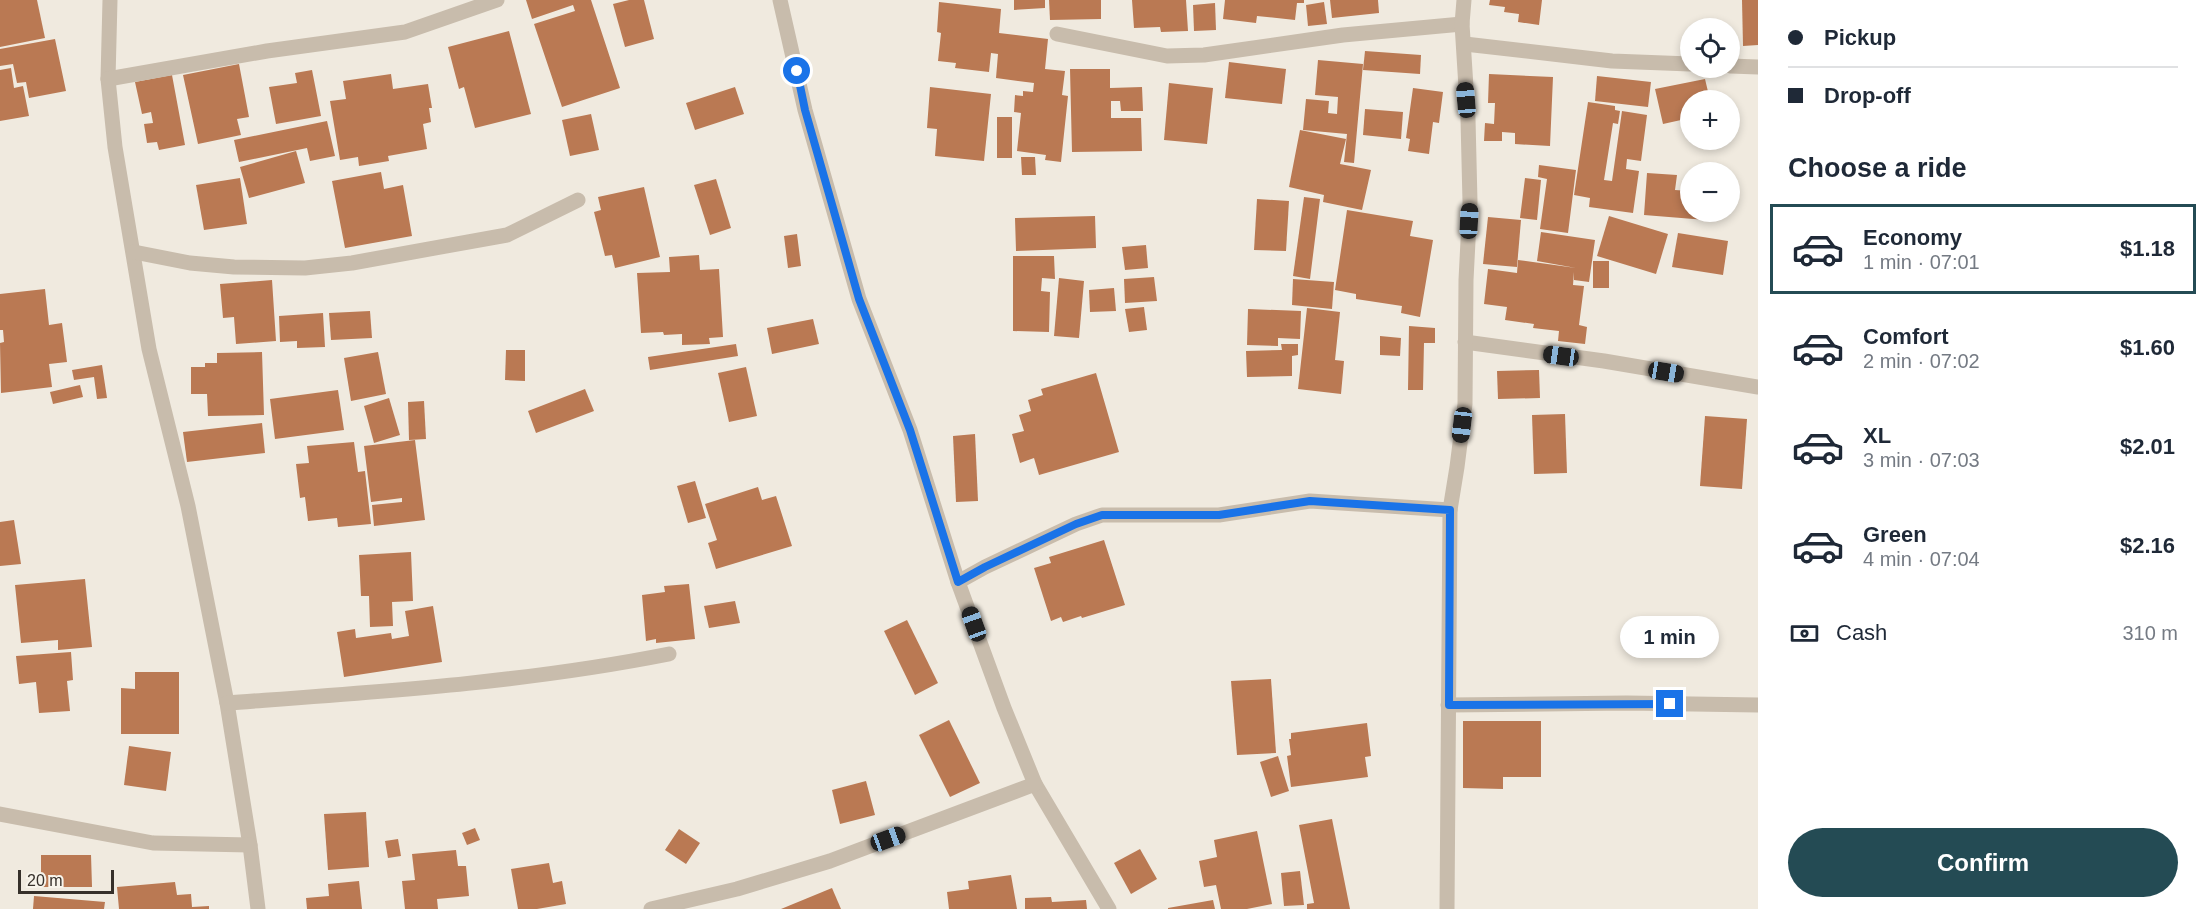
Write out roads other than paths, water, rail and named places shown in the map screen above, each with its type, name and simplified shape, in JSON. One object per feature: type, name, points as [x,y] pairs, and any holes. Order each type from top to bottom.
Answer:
[{"type":"street","points":[[110,0],[108,79],[115,147],[149,349],[188,506],[228,703],[258,909]]},
{"type":"street","points":[[108,79],[267,51],[405,32],[497,0]]},
{"type":"street","points":[[780,0],[805,110],[859,299],[910,430],[958,582],[1004,708],[1035,784],[1109,909]]},
{"type":"street","points":[[1447,909],[1450,510],[1465,404],[1470,202],[1465,44],[1462,24],[1464,0]]},
{"type":"street","points":[[1057,34],[1167,56],[1204,55],[1343,35],[1462,24]]},
{"type":"street","points":[[1465,44],[1612,61],[1680,64]]},
{"type":"street","points":[[1740,66],[1758,67]]},
{"type":"street","points":[[134,252],[190,263],[234,267],[305,268],[352,263],[507,235],[578,200]]},
{"type":"street","points":[[1465,342],[1604,361],[1758,387]]},
{"type":"street","points":[[958,582],[1076,524],[1102,515],[1219,515],[1310,501],[1450,510]]},
{"type":"street","points":[[228,703],[434,688],[525,678],[669,654]]},
{"type":"street","points":[[1449,705],[1627,703],[1758,705]]},
{"type":"street","points":[[651,909],[737,889],[830,861],[1035,784]]},
{"type":"street","points":[[0,814],[153,843],[250,845]]}]
